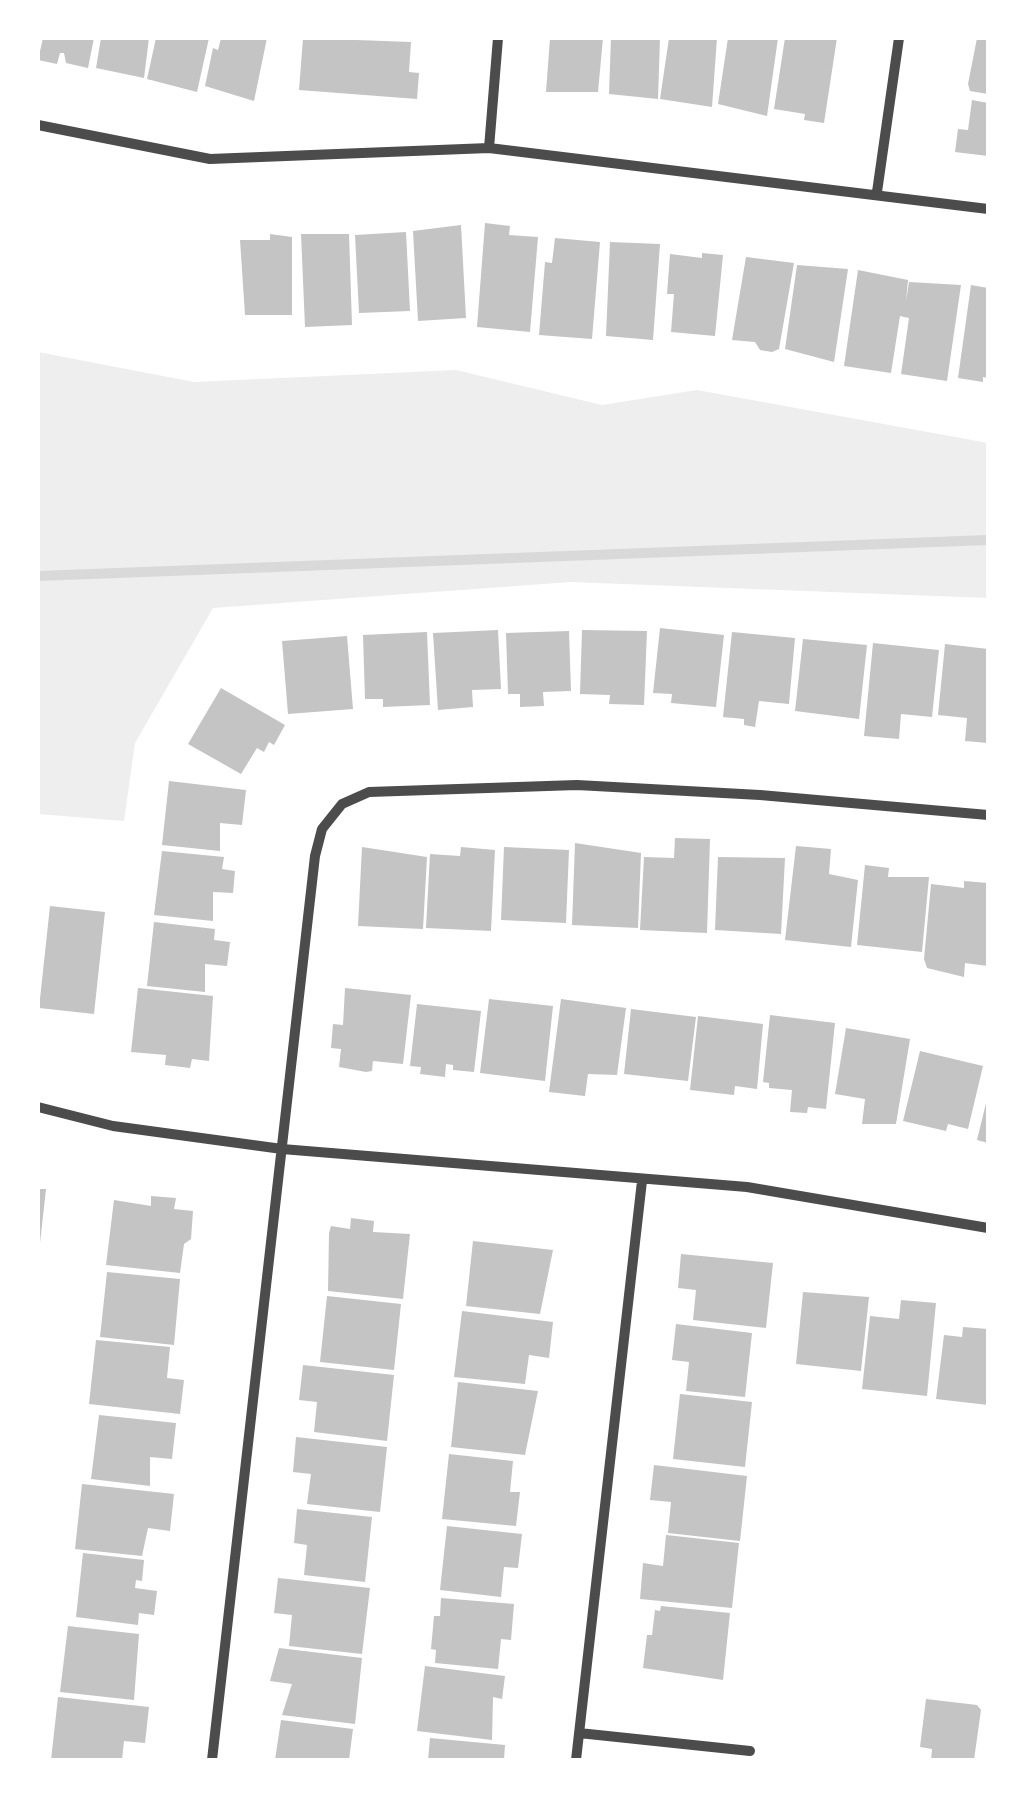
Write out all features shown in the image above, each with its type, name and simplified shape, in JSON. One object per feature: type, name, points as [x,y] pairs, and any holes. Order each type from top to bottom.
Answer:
[{"type":"street","points":[[489,148],[498,38]]},
{"type":"street","points":[[877,192],[899,38]]},
{"type":"street","points":[[38,125],[210,159],[489,148],[877,192],[988,209]]},
{"type":"street","points":[[212,1760],[314,856],[322,829],[342,804],[384,791],[577,786],[760,794],[988,815]]},
{"type":"street","points":[[38,1107],[113,1126],[282,1150],[642,1181],[747,1186],[988,1228]]},
{"type":"street","points":[[576,1760],[642,1181]]},
{"type":"street","points":[[580,1733],[750,1751]]},
{"type":"shaded area","points":[[38,352],[194,382],[456,370],[602,405],[697,390],[988,443],[988,598],[571,582],[213,608],[135,743],[124,821],[38,814]]},
{"type":"building","points":[[43,38],[94,38],[88,68],[66,63],[64,53],[60,53],[57,64],[38,60]]},
{"type":"building","points":[[101,38],[149,38],[144,78],[96,68]]},
{"type":"building","points":[[156,38],[209,38],[197,92],[147,79]]},
{"type":"building","points":[[221,38],[267,38],[254,101],[205,86],[213,48],[218,50]]},
{"type":"building","points":[[303,38],[411,42],[409,72],[419,73],[417,99],[299,90]]},
{"type":"building","points":[[550,38],[603,38],[598,92],[546,92]]},
{"type":"building","points":[[611,38],[660,38],[658,99],[609,94]]},
{"type":"building","points":[[669,38],[717,38],[712,107],[660,99]]},
{"type":"building","points":[[728,38],[778,38],[767,116],[718,104]]},
{"type":"building","points":[[785,38],[837,38],[824,123],[804,120],[805,114],[774,109]]},
{"type":"building","points":[[977,38],[988,38],[988,94],[970,91],[968,84]]},
{"type":"building","points":[[972,100],[988,103],[988,156],[955,152],[958,129],[968,130]]},
{"type":"building","points":[[485,223],[510,226],[509,235],[538,237],[530,332],[477,327]]},
{"type":"building","points":[[461,225],[466,318],[418,321],[413,231]]},
{"type":"building","points":[[406,232],[410,311],[359,313],[355,235]]},
{"type":"building","points":[[270,234],[292,237],[292,315],[245,315],[240,240],[270,240]]},
{"type":"building","points":[[301,234],[349,234],[352,325],[305,327]]},
{"type":"building","points":[[555,238],[600,242],[592,339],[539,335],[545,262],[552,263]]},
{"type":"building","points":[[610,242],[660,244],[653,340],[606,336]]},
{"type":"building","points":[[702,253],[723,255],[715,336],[671,332],[674,294],[667,294],[670,254],[702,258]]},
{"type":"building","points":[[746,257],[794,263],[779,349],[772,352],[760,350],[755,342],[732,340]]},
{"type":"building","points":[[797,265],[848,269],[834,362],[785,349]]},
{"type":"building","points":[[858,270],[908,280],[906,302],[909,282],[961,285],[947,381],[901,374],[909,318],[900,316],[891,373],[844,366]]},
{"type":"building","points":[[971,285],[988,288],[988,378],[983,377],[983,382],[958,378]]},
{"type":"building","points":[[660,628],[724,635],[716,707],[671,703],[672,694],[653,693]]},
{"type":"building","points":[[498,630],[501,689],[472,690],[473,707],[438,710],[433,633]]},
{"type":"building","points":[[582,630],[647,631],[644,705],[609,704],[610,695],[580,694]]},
{"type":"building","points":[[569,631],[571,691],[543,692],[544,706],[520,707],[520,694],[508,694],[506,633]]},
{"type":"building","points":[[427,632],[430,705],[383,707],[383,699],[365,699],[363,635]]},
{"type":"building","points":[[732,632],[795,638],[789,704],[759,701],[755,727],[744,725],[744,719],[723,717]]},
{"type":"building","points":[[347,636],[353,709],[288,714],[282,641]]},
{"type":"building","points":[[803,639],[867,645],[859,719],[795,711]]},
{"type":"building","points":[[873,643],[939,650],[932,717],[901,714],[899,739],[864,736]]},
{"type":"building","points":[[945,644],[988,649],[988,743],[965,741],[967,718],[938,715]]},
{"type":"building","points":[[221,688],[285,725],[274,745],[269,742],[264,752],[257,748],[241,774],[188,744]]},
{"type":"building","points":[[169,781],[246,790],[242,825],[220,823],[220,851],[162,845]]},
{"type":"building","points":[[675,838],[710,839],[707,933],[640,930],[644,857],[674,858]]},
{"type":"building","points":[[575,843],[641,853],[638,928],[572,925]]},
{"type":"building","points":[[796,846],[831,849],[829,874],[858,880],[851,947],[785,940]]},
{"type":"building","points":[[362,847],[427,857],[423,929],[358,926]]},
{"type":"building","points":[[461,847],[495,850],[491,931],[426,928],[430,854],[460,856]]},
{"type":"building","points":[[504,847],[569,850],[566,923],[501,920]]},
{"type":"building","points":[[162,851],[224,857],[222,869],[235,871],[233,893],[213,892],[213,921],[154,915]]},
{"type":"building","points":[[718,857],[785,858],[781,934],[715,930]]},
{"type":"building","points":[[865,865],[889,868],[888,877],[929,877],[922,952],[857,945]]},
{"type":"building","points":[[964,881],[988,883],[988,966],[965,963],[964,977],[927,968],[924,959],[931,884],[964,888]]},
{"type":"building","points":[[50,906],[105,912],[94,1014],[39,1008]]},
{"type":"building","points":[[154,922],[215,929],[214,940],[230,942],[227,966],[205,964],[205,992],[147,986]]},
{"type":"building","points":[[138,988],[213,996],[209,1061],[192,1059],[190,1068],[165,1065],[166,1055],[131,1052]]},
{"type":"building","points":[[345,988],[411,995],[403,1064],[373,1061],[372,1071],[366,1072],[339,1067],[341,1049],[331,1048],[333,1024],[343,1025]]},
{"type":"building","points":[[489,999],[553,1006],[545,1081],[480,1073]]},
{"type":"building","points":[[561,999],[626,1008],[617,1075],[588,1074],[585,1096],[549,1092]]},
{"type":"building","points":[[417,1004],[481,1011],[474,1072],[453,1070],[453,1065],[446,1064],[445,1077],[420,1074],[421,1067],[410,1066]]},
{"type":"building","points":[[631,1009],[696,1017],[688,1081],[624,1074]]},
{"type":"building","points":[[770,1015],[835,1023],[826,1109],[808,1107],[807,1113],[790,1112],[792,1090],[769,1088],[769,1083],[763,1082]]},
{"type":"building","points":[[698,1016],[763,1024],[757,1089],[735,1086],[734,1095],[690,1090]]},
{"type":"building","points":[[846,1028],[910,1039],[896,1124],[862,1124],[865,1099],[835,1094]]},
{"type":"building","points":[[920,1051],[983,1066],[968,1129],[948,1124],[946,1131],[903,1121]]},
{"type":"building","points":[[988,1095],[988,1143],[977,1140]]},
{"type":"building","points":[[38,1189],[46,1189],[40,1243],[38,1243]]},
{"type":"building","points":[[151,1196],[176,1198],[174,1209],[193,1211],[191,1239],[184,1244],[180,1273],[106,1265],[114,1200],[151,1206]]},
{"type":"building","points":[[351,1218],[374,1221],[373,1232],[410,1234],[403,1299],[328,1291],[331,1226],[350,1229]]},
{"type":"building","points":[[473,1241],[553,1250],[540,1314],[466,1306]]},
{"type":"building","points":[[681,1254],[773,1263],[766,1328],[693,1320],[696,1290],[678,1288]]},
{"type":"building","points":[[107,1272],[180,1279],[174,1345],[100,1337]]},
{"type":"building","points":[[803,1292],[869,1297],[861,1371],[796,1364]]},
{"type":"building","points":[[327,1296],[401,1304],[394,1370],[320,1362]]},
{"type":"building","points":[[901,1300],[936,1303],[927,1396],[862,1389],[870,1316],[899,1319]]},
{"type":"building","points":[[462,1311],[553,1322],[549,1358],[529,1355],[525,1384],[454,1377]]},
{"type":"building","points":[[676,1324],[752,1333],[745,1397],[686,1391],[689,1362],[672,1360]]},
{"type":"building","points":[[963,1327],[988,1329],[988,1405],[936,1399],[944,1335],[962,1337]]},
{"type":"building","points":[[96,1340],[170,1347],[167,1378],[184,1380],[180,1414],[89,1404]]},
{"type":"building","points":[[303,1365],[394,1375],[387,1441],[314,1432],[317,1402],[299,1400]]},
{"type":"building","points":[[458,1382],[538,1391],[525,1455],[451,1447]]},
{"type":"building","points":[[680,1394],[752,1402],[745,1467],[673,1459]]},
{"type":"building","points":[[99,1415],[176,1423],[172,1459],[150,1457],[150,1486],[91,1479]]},
{"type":"building","points":[[296,1437],[387,1447],[380,1512],[307,1504],[311,1474],[293,1472]]},
{"type":"building","points":[[449,1454],[513,1461],[510,1492],[520,1492],[516,1526],[442,1519]]},
{"type":"building","points":[[654,1465],[747,1476],[740,1541],[668,1533],[671,1502],[650,1500]]},
{"type":"building","points":[[82,1484],[174,1494],[170,1531],[148,1528],[142,1556],[75,1549]]},
{"type":"building","points":[[297,1509],[372,1517],[365,1582],[304,1575],[307,1545],[294,1543]]},
{"type":"building","points":[[447,1526],[522,1534],[518,1568],[504,1567],[501,1597],[440,1590]]},
{"type":"building","points":[[666,1535],[739,1543],[732,1608],[640,1599],[643,1563],[663,1566]]},
{"type":"building","points":[[83,1553],[144,1560],[142,1581],[136,1580],[135,1588],[157,1591],[154,1615],[139,1613],[138,1625],[76,1617]]},
{"type":"building","points":[[278,1578],[370,1588],[362,1654],[289,1646],[292,1615],[274,1613]]},
{"type":"building","points":[[441,1598],[514,1604],[511,1640],[501,1639],[498,1669],[435,1663],[436,1650],[431,1649],[434,1616],[440,1616]]},
{"type":"building","points":[[661,1606],[730,1613],[723,1680],[643,1668],[647,1635],[652,1635],[655,1610],[660,1611]]},
{"type":"building","points":[[68,1626],[139,1634],[134,1700],[60,1692]]},
{"type":"building","points":[[279,1648],[362,1658],[355,1724],[282,1715],[292,1684],[270,1681]]},
{"type":"building","points":[[425,1666],[505,1676],[502,1699],[493,1697],[492,1740],[417,1731]]},
{"type":"building","points":[[58,1697],[149,1707],[145,1743],[124,1741],[122,1760],[51,1760]]},
{"type":"building","points":[[926,1699],[977,1705],[981,1710],[974,1760],[931,1760],[932,1749],[920,1747]]},
{"type":"building","points":[[281,1720],[353,1729],[349,1760],[275,1760]]},
{"type":"building","points":[[430,1738],[505,1745],[504,1760],[428,1760]]},
{"type":"waterway","points":[[38,576],[988,540]]}]
